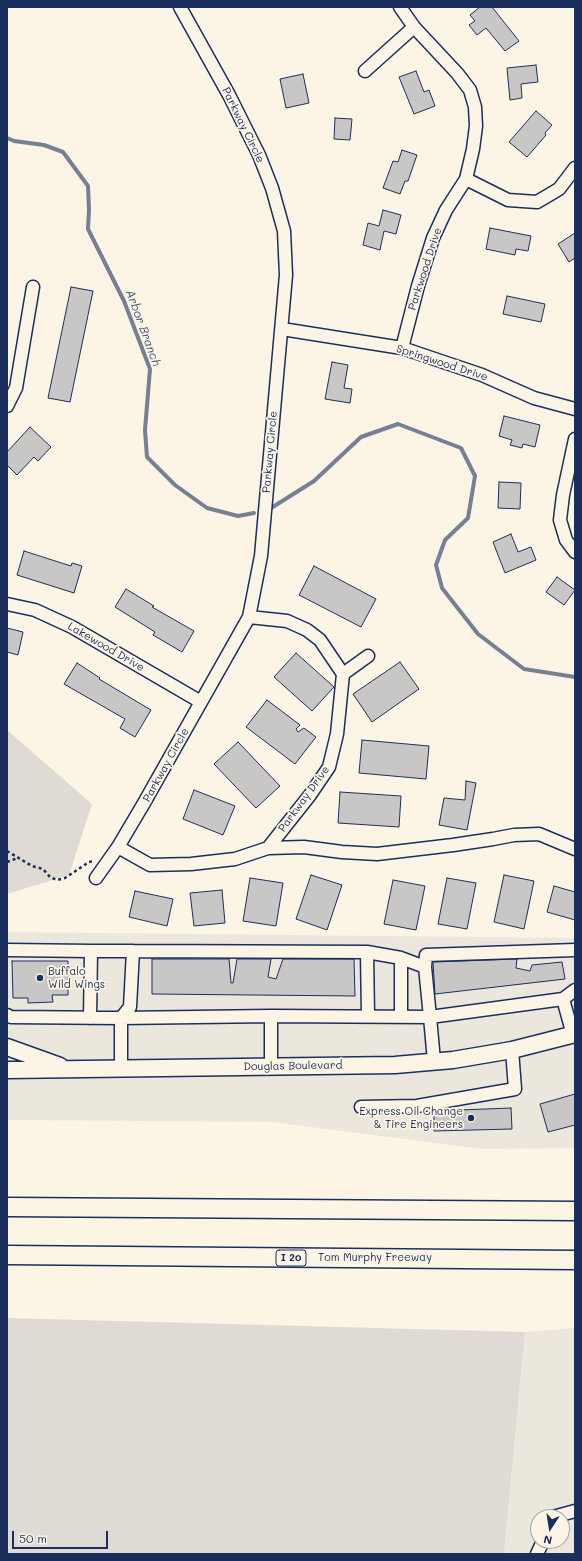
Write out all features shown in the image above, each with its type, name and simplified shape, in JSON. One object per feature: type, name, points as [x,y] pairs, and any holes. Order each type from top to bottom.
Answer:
[{"type":"highway","points":[[7,1207],[575,1211]]},
{"type":"highway","name":"Tom Murphy Freeway","points":[[7,1256],[575,1260]]},
{"type":"main road","name":"Douglas Boulevard","points":[[7,1070],[395,1065],[453,1060],[512,1050],[574,1034]]},
{"type":"main road","points":[[7,1047],[69,1070]]},
{"type":"street","name":"Parkway Circle","points":[[96,878],[118,847],[249,617],[260,556],[282,329],[286,276],[284,231],[272,188],[259,155],[229,95],[180,7]]},
{"type":"street","name":"Parkwood Drive","points":[[400,7],[414,28],[470,90],[475,107],[476,126],[473,149],[466,179],[446,210],[433,238],[418,286],[402,348]]},
{"type":"street","points":[[365,71],[414,28]]},
{"type":"street","points":[[466,179],[508,200],[537,202],[559,189],[575,168]]},
{"type":"street","points":[[7,406],[16,388],[34,287]]},
{"type":"street","name":"Springwood Drive","points":[[282,329],[402,348],[482,375],[534,398],[575,408]]},
{"type":"street","points":[[575,439],[563,495],[560,520],[566,540],[575,552]]},
{"type":"street","name":"Lakewood Drive","points":[[7,604],[34,610],[72,627],[201,702]]},
{"type":"street","points":[[249,617],[287,621],[307,630],[320,640],[343,674],[368,656]]},
{"type":"street","name":"Parkway Drive","points":[[268,848],[310,795],[329,767],[337,734],[343,674]]},
{"type":"street","name":"Parkway Drive","points":[[118,847],[150,865],[191,864],[235,859],[268,848],[304,848],[378,854],[453,845],[514,835],[539,834],[575,849]]},
{"type":"street","points":[[7,950],[367,952],[401,958],[425,967]]},
{"type":"street","points":[[434,1062],[425,967],[426,955],[575,950]]},
{"type":"street","points":[[90,1018],[91,951]]},
{"type":"street","points":[[121,1069],[121,1018],[130,1007],[132,951]]},
{"type":"street","points":[[367,952],[368,1016]]},
{"type":"street","points":[[401,958],[401,1016]]},
{"type":"street","points":[[7,1015],[11,1017],[90,1018],[271,1016],[430,1017],[563,999],[575,990]]},
{"type":"street","points":[[563,999],[574,1034]]},
{"type":"street","points":[[271,1016],[271,1067]]},
{"type":"street","points":[[361,1107],[417,1106],[515,1089],[512,1050]]},
{"type":"path","points":[[7,851],[32,866],[43,869],[50,877],[57,880],[65,878],[89,862],[110,858]]},
{"type":"path","points":[[7,862],[19,858]]},
{"type":"shaded area","points":[[7,730],[92,804],[69,875],[7,894]]},
{"type":"shaded area","points":[[7,932],[575,938],[575,1148],[482,1149],[272,1122],[7,1120]]},
{"type":"shaded area","points":[[7,1318],[525,1332],[504,1554],[7,1554]]},
{"type":"shaded area","points":[[575,1328],[575,1554],[504,1554],[525,1332]]},
{"type":"building","points":[[480,7],[492,7],[519,41],[505,51],[486,28],[477,35],[469,25],[475,21],[470,15]]},
{"type":"building","points":[[536,65],[538,82],[521,84],[522,98],[510,100],[507,68]]},
{"type":"building","points":[[416,71],[424,92],[429,90],[435,106],[414,114],[399,77]]},
{"type":"building","points":[[303,74],[309,103],[286,108],[280,79]]},
{"type":"building","points":[[536,111],[552,125],[545,133],[546,135],[527,157],[509,142]]},
{"type":"building","points":[[335,118],[352,119],[350,140],[334,139]]},
{"type":"building","points":[[402,150],[417,155],[408,181],[405,181],[400,194],[383,188],[393,161],[398,162]]},
{"type":"building","points":[[383,210],[401,215],[396,234],[384,231],[380,250],[363,245],[368,223],[379,226]]},
{"type":"building","points":[[490,228],[531,236],[528,251],[516,249],[515,255],[486,249]]},
{"type":"building","points":[[575,233],[575,258],[569,262],[558,244]]},
{"type":"building","points":[[71,287],[93,291],[70,402],[48,398]]},
{"type":"building","points":[[507,296],[545,304],[541,322],[503,314]]},
{"type":"building","points":[[332,362],[348,365],[344,388],[352,389],[350,403],[325,399]]},
{"type":"building","points":[[504,416],[540,425],[535,447],[523,444],[522,448],[510,445],[512,440],[499,436]]},
{"type":"building","points":[[30,427],[51,447],[38,461],[34,457],[17,475],[7,465],[7,452]]},
{"type":"building","points":[[499,482],[521,483],[520,509],[498,508]]},
{"type":"building","points":[[511,534],[518,552],[531,547],[536,560],[505,573],[493,542]]},
{"type":"building","points":[[24,551],[71,566],[72,563],[82,566],[74,593],[17,575]]},
{"type":"building","points":[[314,566],[376,599],[361,627],[299,595]]},
{"type":"building","points":[[557,577],[575,590],[564,605],[546,592]]},
{"type":"building","points":[[126,589],[154,606],[152,607],[194,631],[182,652],[153,635],[155,632],[115,607]]},
{"type":"building","points":[[7,628],[23,632],[18,655],[7,652]]},
{"type":"building","points":[[296,653],[334,687],[312,711],[274,677]]},
{"type":"building","points":[[400,662],[419,689],[372,722],[353,694]]},
{"type":"building","points":[[77,663],[100,678],[99,679],[151,710],[135,737],[120,728],[125,719],[64,684]]},
{"type":"building","points":[[267,700],[300,725],[296,729],[298,732],[304,728],[316,737],[295,764],[246,727]]},
{"type":"building","points":[[362,740],[429,746],[426,779],[359,773]]},
{"type":"building","points":[[238,742],[280,786],[256,808],[214,764]]},
{"type":"building","points":[[466,781],[476,783],[467,830],[439,825],[444,798],[465,800]]},
{"type":"building","points":[[194,790],[235,806],[223,835],[183,819]]},
{"type":"building","points":[[340,792],[401,796],[399,827],[338,823]]},
{"type":"building","points":[[311,875],[342,885],[327,930],[296,919]]},
{"type":"building","points":[[504,875],[534,881],[524,929],[494,922]]},
{"type":"building","points":[[250,878],[283,883],[276,926],[243,921]]},
{"type":"building","points":[[447,878],[476,883],[467,929],[438,924]]},
{"type":"building","points":[[393,880],[425,886],[416,930],[384,924]]},
{"type":"building","points":[[554,886],[575,892],[575,920],[547,912]]},
{"type":"building","points":[[222,890],[225,923],[194,926],[190,893]]},
{"type":"building","points":[[135,891],[173,899],[167,926],[129,917]]},
{"type":"building","points":[[152,959],[229,959],[231,983],[233,983],[237,959],[271,959],[268,977],[276,979],[283,959],[354,959],[355,996],[152,994]]},
{"type":"building","points":[[517,959],[516,968],[530,971],[532,965],[562,962],[565,979],[435,994],[433,962]]},
{"type":"building","name":"Buffalo Wild Wings","points":[[12,961],[68,961],[68,995],[52,995],[53,1002],[28,1003],[28,998],[13,998]]},
{"type":"building","points":[[575,1094],[575,1125],[548,1132],[540,1104]]},
{"type":"building","points":[[511,1108],[512,1129],[434,1131],[434,1111]]},
{"type":"waterway","name":"Arbor Branch","points":[[7,138],[14,141],[44,145],[63,152],[88,186],[88,229],[124,301],[150,369],[145,430],[147,457],[175,485],[207,508],[238,516],[254,513]]},
{"type":"waterway","name":"Arbor Branch","points":[[268,510],[314,481],[361,437],[398,424],[461,448],[475,476],[468,518],[445,540],[436,565],[442,588],[478,634],[524,669],[575,677]]},
{"type":"place","name":"Buffalo Wild Wings","points":[[40,978]]},
{"type":"place","name":"Express Oil Change & Tire Engineers","points":[[471,1118]]}]
